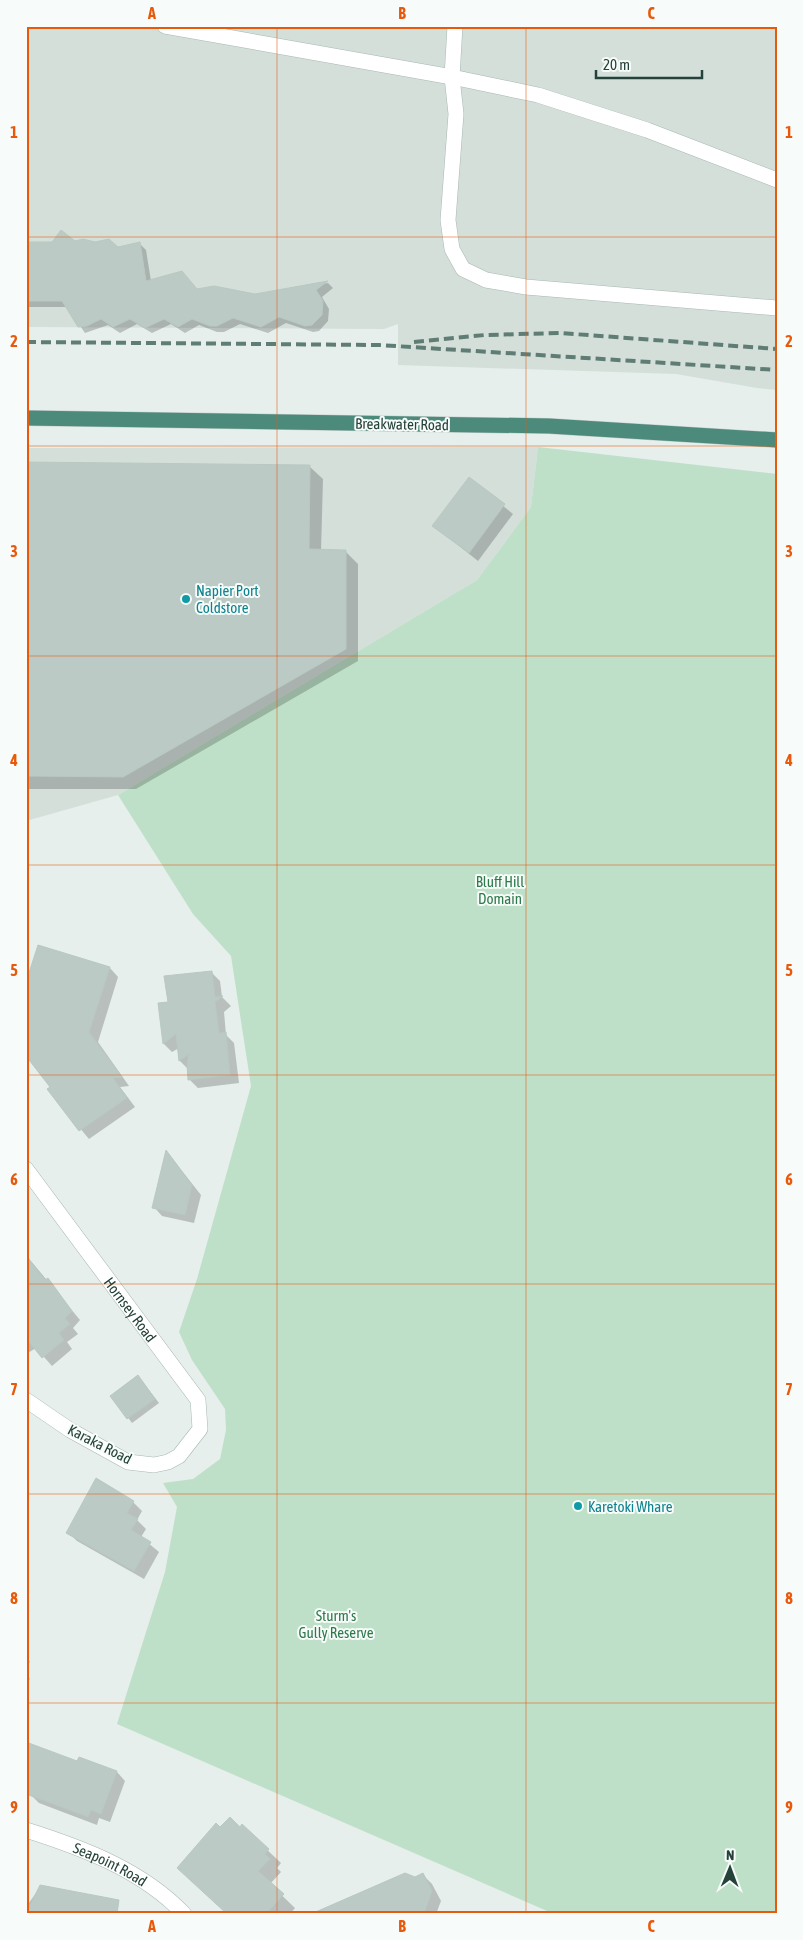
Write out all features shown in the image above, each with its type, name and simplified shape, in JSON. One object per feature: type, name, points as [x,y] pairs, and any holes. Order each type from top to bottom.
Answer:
[{"type":"highway","name":"Breakwater Road","points":[[26,418],[549,426],[777,440]]},
{"type":"street","points":[[165,26],[452,77],[556,101],[647,130],[777,180]]},
{"type":"street","points":[[456,26],[452,77],[456,114],[448,220],[452,249],[464,269],[486,280],[526,287],[777,308]]},
{"type":"street","name":"Hornsey Road","points":[[26,1169],[198,1400],[200,1429],[179,1456]]},
{"type":"street","name":"Karaka Road","points":[[26,1400],[70,1430],[128,1462],[154,1465],[168,1462],[179,1456]]},
{"type":"street","name":"Seapoint Road","points":[[26,1830],[93,1854],[135,1874],[170,1899],[184,1914]]},
{"type":"shaded area","points":[[26,26],[777,26],[777,390],[676,374],[398,365],[398,324],[384,329],[26,327]]},
{"type":"shaded area","name":"Napier Port Coldstore","points":[[538,447],[531,507],[477,580],[118,795],[26,821],[26,448]]},
{"type":"green space","name":"Bluff Hill Domain","points":[[538,447],[777,474],[777,1914],[554,1914],[117,1724],[165,1572],[177,1507],[163,1483],[193,1479],[220,1459],[226,1430],[225,1409],[192,1360],[179,1332],[197,1279],[251,1086],[231,956],[193,914],[118,795],[477,580],[531,507]]},
{"type":"building","points":[[61,230],[75,241],[83,239],[95,242],[109,239],[118,247],[140,242],[146,281],[182,271],[197,289],[214,286],[255,294],[328,281],[316,290],[323,301],[322,315],[312,325],[305,326],[279,317],[261,327],[233,318],[217,326],[210,326],[192,319],[178,327],[164,319],[145,328],[130,319],[113,327],[101,319],[87,326],[78,327],[62,301],[26,301],[26,242],[52,242]]},
{"type":"building","name":"Napier Port Coldstore","points":[[26,462],[310,465],[309,549],[346,550],[346,649],[123,777],[26,776]]},
{"type":"building","points":[[469,477],[505,504],[469,553],[432,526]]},
{"type":"building","points":[[38,945],[110,967],[89,1032],[122,1077],[113,1078],[127,1098],[79,1131],[47,1089],[50,1087],[26,1056],[26,982]]},
{"type":"building","points":[[212,971],[215,997],[223,996],[215,1002],[219,1033],[226,1032],[230,1075],[188,1080],[187,1064],[189,1054],[179,1061],[176,1034],[163,1044],[158,1003],[168,1002],[164,976]]},
{"type":"building","points":[[166,1150],[192,1185],[185,1215],[152,1208]]},
{"type":"building","points":[[26,1256],[45,1280],[48,1278],[72,1311],[65,1318],[70,1324],[59,1333],[64,1340],[42,1358],[26,1338]]},
{"type":"building","points":[[138,1375],[155,1399],[127,1419],[110,1396]]},
{"type":"building","points":[[96,1478],[134,1501],[127,1513],[138,1519],[131,1530],[151,1542],[134,1571],[66,1533]]},
{"type":"building","points":[[26,1742],[77,1761],[79,1757],[117,1771],[101,1814],[91,1810],[88,1817],[26,1794]]},
{"type":"building","points":[[230,1817],[240,1827],[242,1824],[269,1849],[265,1854],[270,1859],[258,1871],[284,1894],[266,1914],[227,1914],[177,1868],[216,1823],[220,1827]]},
{"type":"building","points":[[405,1873],[415,1877],[423,1873],[432,1891],[424,1914],[311,1914]]},
{"type":"building","points":[[40,1885],[119,1900],[117,1914],[26,1914]]},
{"type":"railway","points":[[414,342],[485,335],[560,333],[777,349]]},
{"type":"railway","points":[[26,342],[379,345],[777,370]]},
{"type":"place","name":"Napier Port Coldstore","points":[[186,599]]},
{"type":"place","name":"Karetoki Whare","points":[[578,1506]]},
{"type":"park label","name":"Sturm's Gully Reserve","points":[[336,1624]]}]
